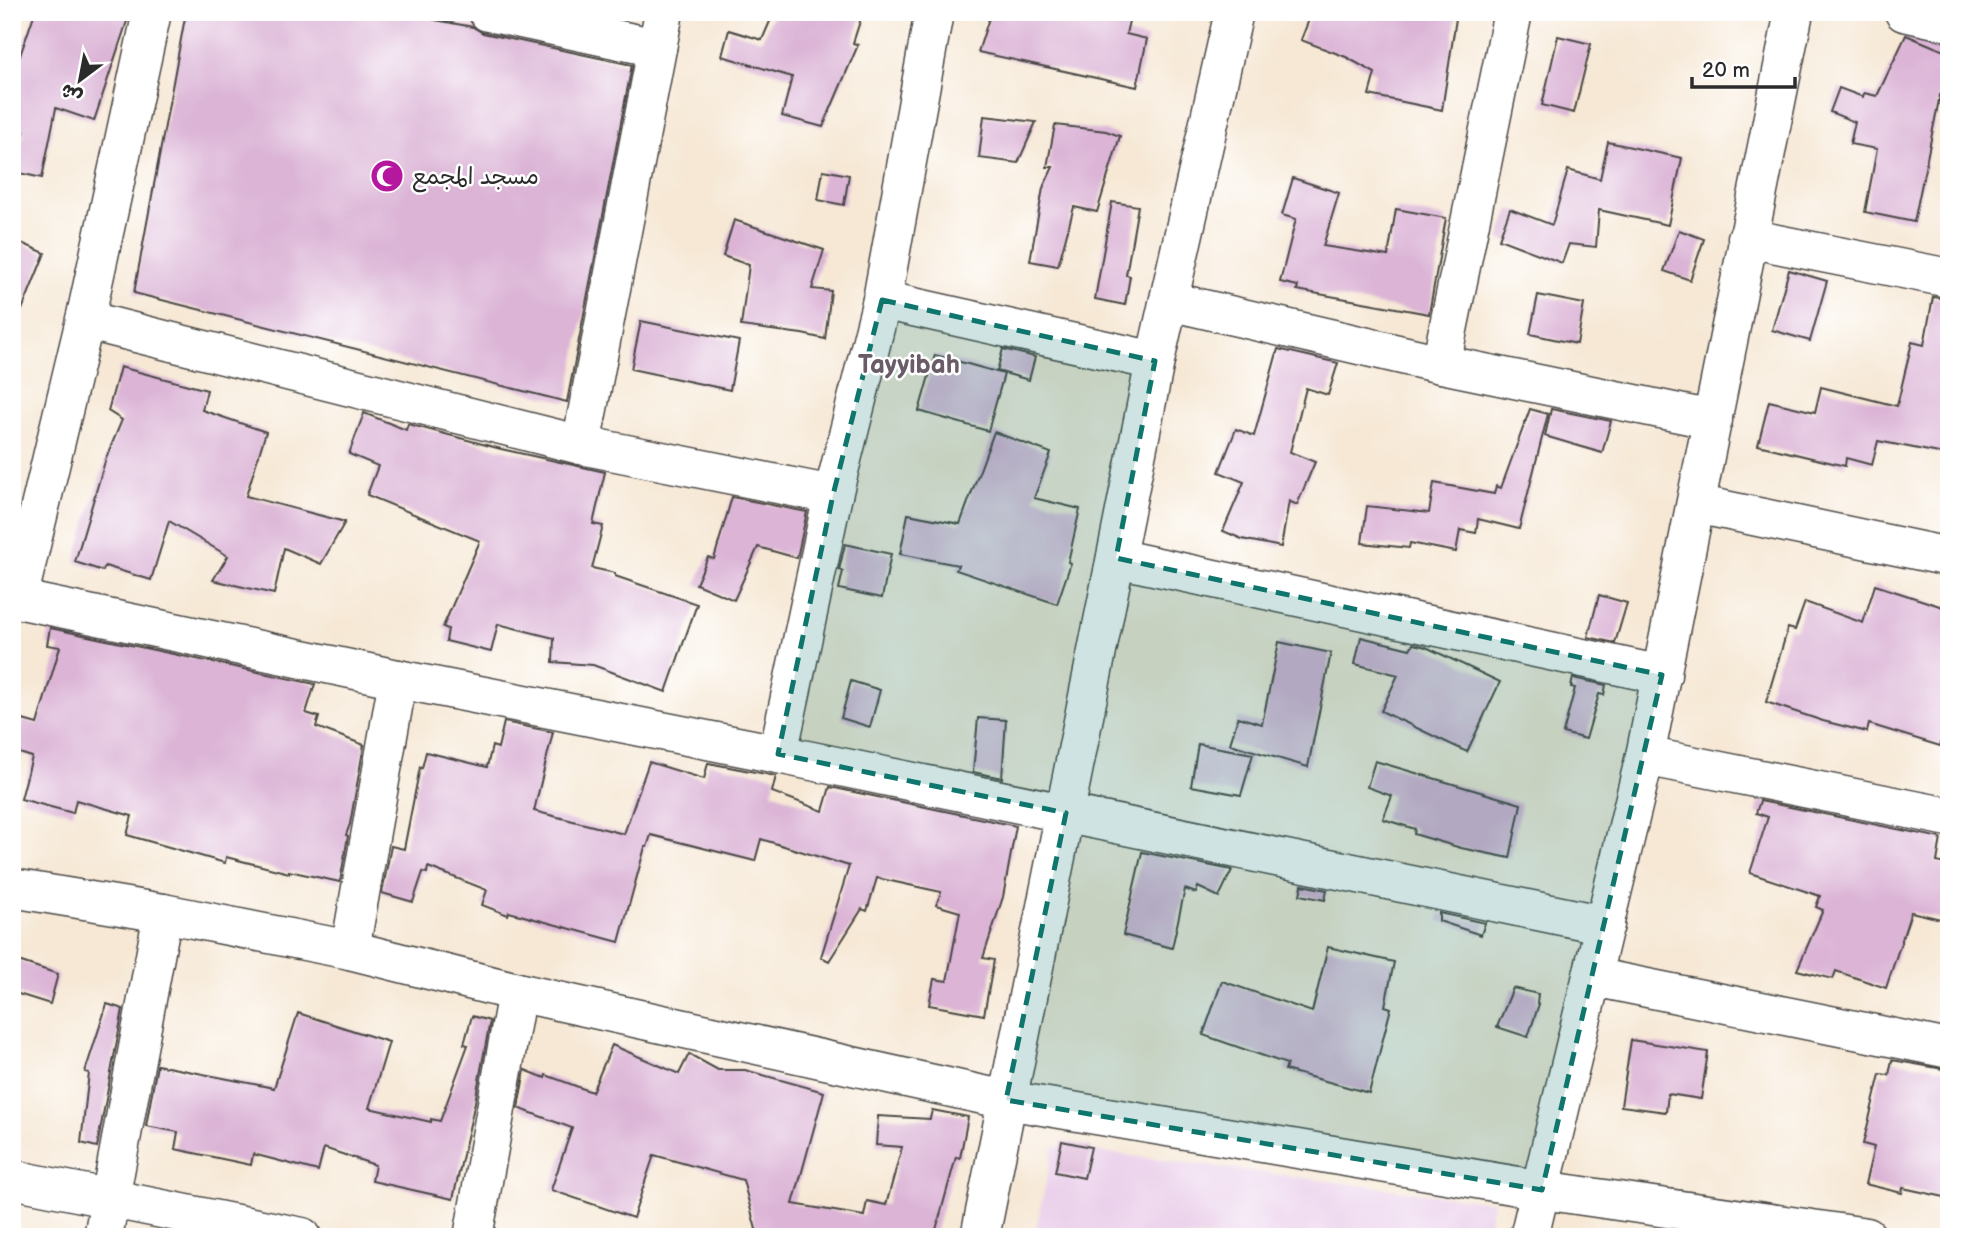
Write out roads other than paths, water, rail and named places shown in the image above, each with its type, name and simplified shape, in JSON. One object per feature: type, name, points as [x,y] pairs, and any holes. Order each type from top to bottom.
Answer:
[{"type":"street","points":[[152,12],[85,320],[15,598],[398,679],[778,754],[1605,925]]},
{"type":"street","points":[[488,12],[660,30],[581,445]]},
{"type":"street","points":[[778,754],[833,495],[882,300],[934,12]]},
{"type":"street","points":[[979,1237],[1155,360],[1234,12]]},
{"type":"street","points":[[1441,364],[1513,12]]},
{"type":"street","points":[[1904,12],[1949,22]]},
{"type":"street","points":[[1529,1237],[1645,756],[1713,420],[1787,14]]},
{"type":"street","points":[[1747,239],[1949,278]]},
{"type":"street","points":[[882,300],[1155,360]]},
{"type":"street","points":[[1168,301],[1441,364],[1713,420]]},
{"type":"street","points":[[85,320],[581,445],[833,495]]},
{"type":"street","points":[[1696,504],[1949,557]]},
{"type":"street","points":[[1116,558],[1662,675]]},
{"type":"street","points":[[350,950],[398,679]]},
{"type":"street","points":[[1645,756],[1949,817]]},
{"type":"street","points":[[12,888],[163,913],[350,950],[517,992],[1006,1100],[1542,1190],[1867,1237]]},
{"type":"street","points":[[103,1237],[163,913]]},
{"type":"street","points":[[1592,977],[1949,1049]]},
{"type":"street","points":[[473,1237],[517,992]]},
{"type":"street","points":[[12,1179],[302,1237]]},
{"type":"place","name":"مسجد المجمع","points":[[387,176]]},
{"type":"district","name":"Tayyibah","points":[[909,364]]}]
